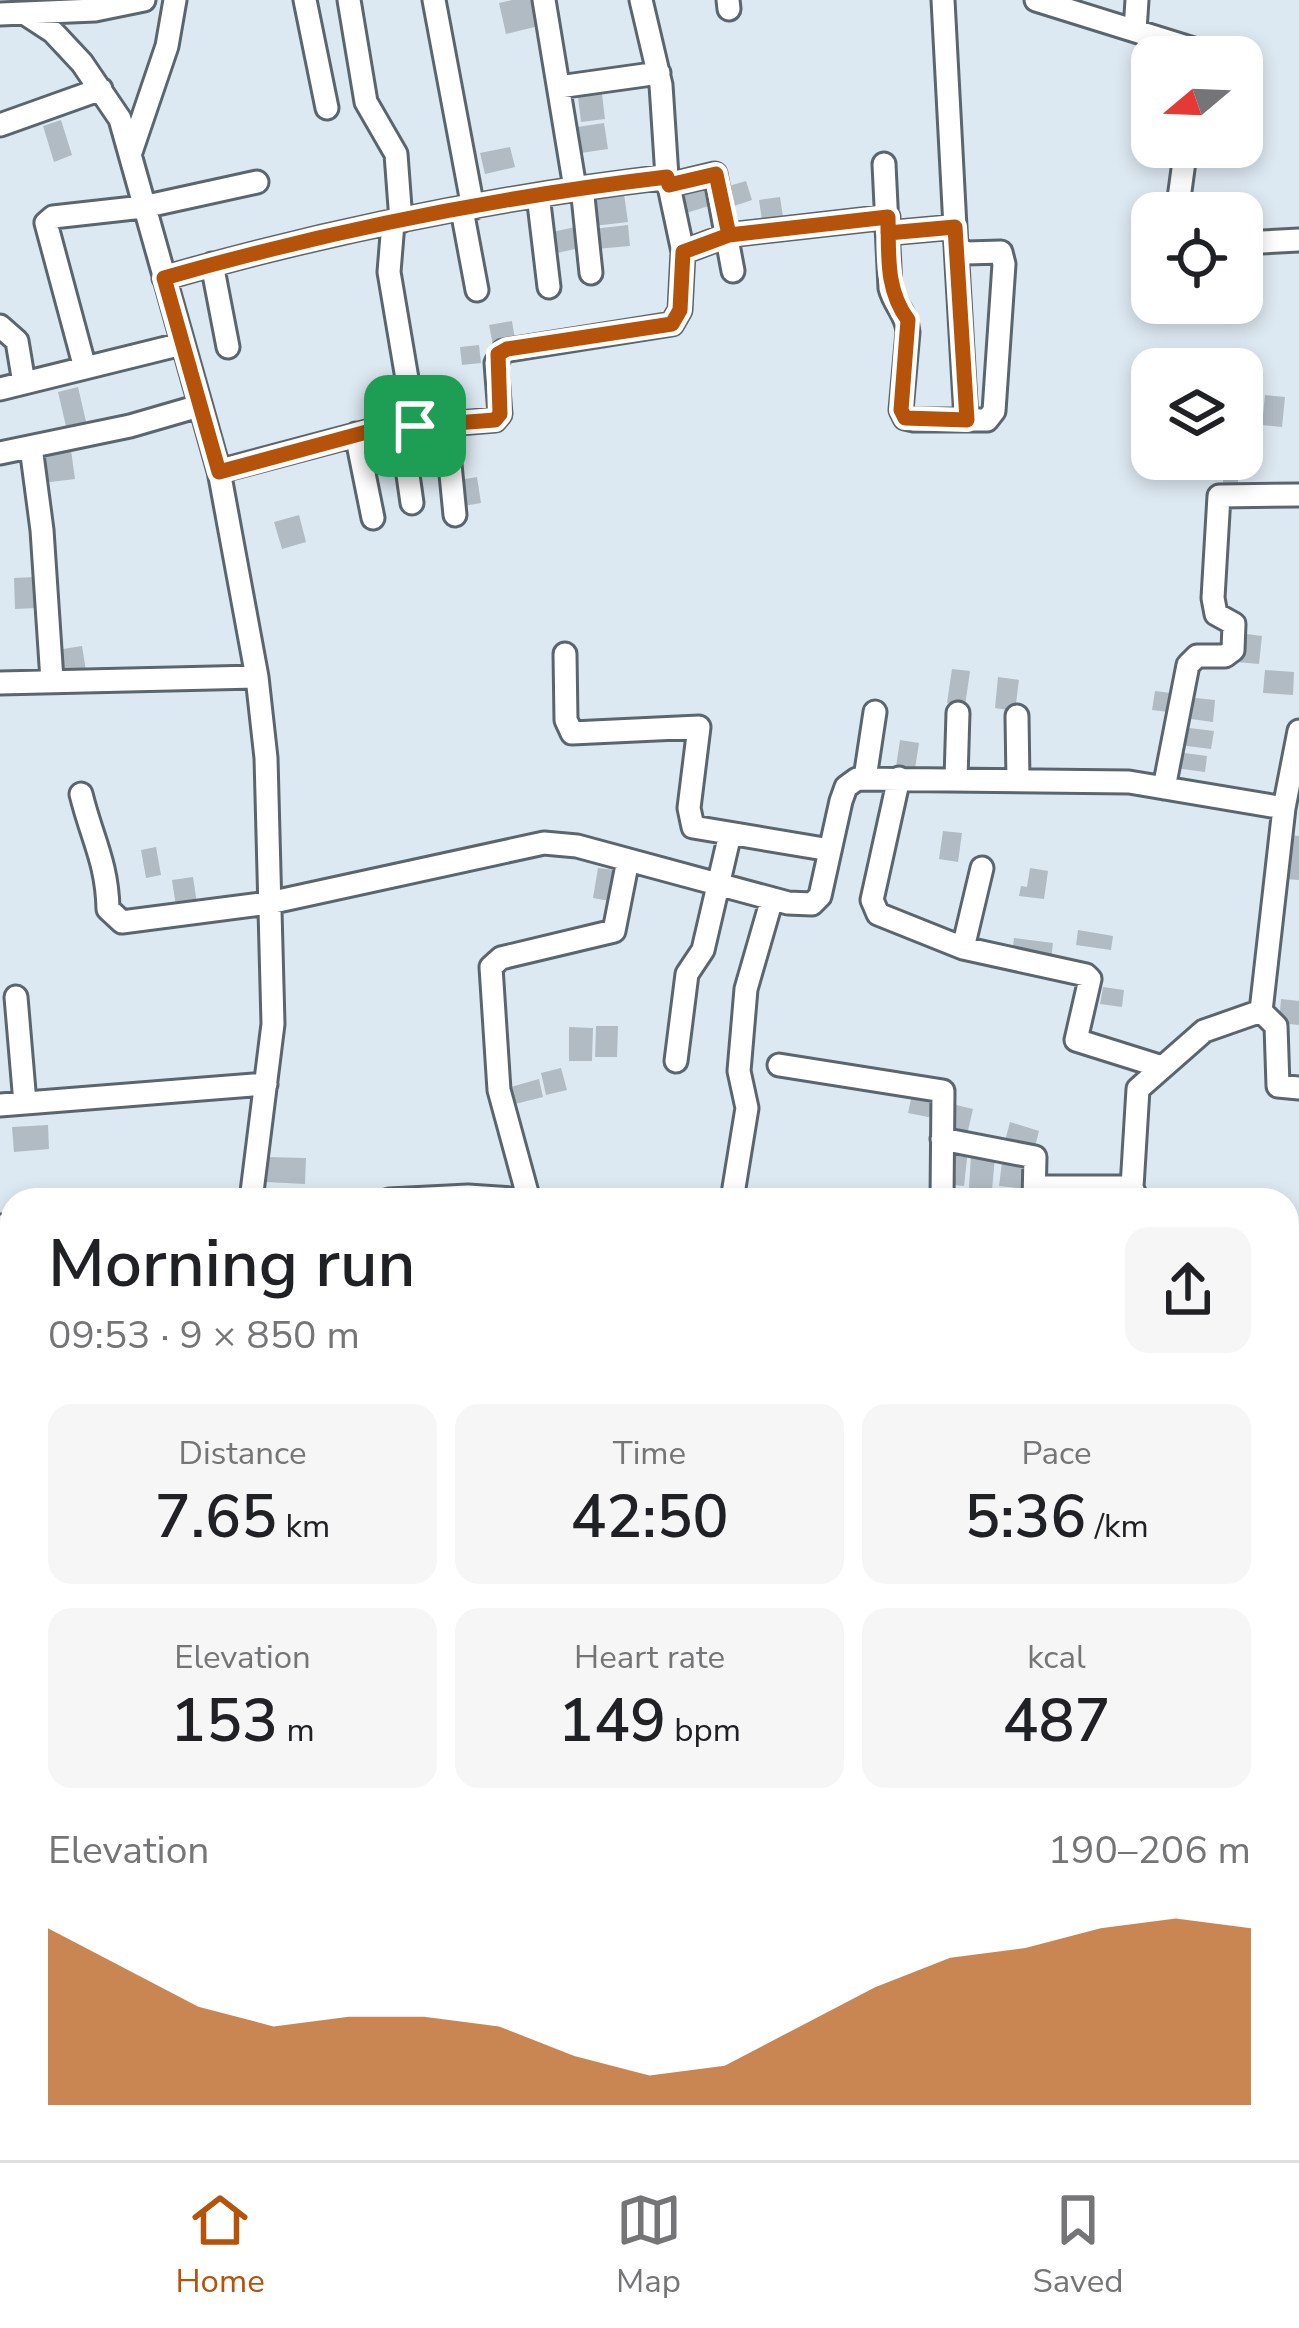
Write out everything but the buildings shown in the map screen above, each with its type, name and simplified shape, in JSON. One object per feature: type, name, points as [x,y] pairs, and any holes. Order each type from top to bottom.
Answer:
[{"type":"street","points":[[14,10],[95,10],[144,0]]},
{"type":"street","points":[[131,152],[167,46],[175,0]]},
{"type":"street","points":[[305,0],[327,108]]},
{"type":"street","points":[[349,0],[366,102],[396,154],[397,222],[389,272],[412,502]]},
{"type":"street","points":[[434,0],[477,290]]},
{"type":"street","points":[[544,0],[592,273]]},
{"type":"street","points":[[219,472],[356,434],[495,420],[500,414],[496,363],[503,351],[672,324],[680,310],[683,252],[668,181],[658,73],[640,0]]},
{"type":"street","points":[[943,0],[967,420]]},
{"type":"street","points":[[1036,0],[1154,36]]},
{"type":"street","points":[[1135,30],[1137,0]]},
{"type":"street","points":[[14,10],[53,32],[120,119],[219,472],[257,677],[266,758],[273,1024],[253,1188]]},
{"type":"street","points":[[559,87],[658,73]]},
{"type":"street","points":[[0,125],[101,89]]},
{"type":"street","points":[[683,252],[729,235],[888,225],[956,237],[966,253],[1001,252],[994,411],[987,420],[914,420],[905,418],[901,410],[908,320],[894,303],[890,288],[888,225],[884,164]]},
{"type":"street","points":[[164,278],[308,239],[579,187],[716,174],[734,272]]},
{"type":"street","points":[[85,368],[46,223],[52,217],[143,207],[257,182]]},
{"type":"street","points":[[538,195],[549,287]]},
{"type":"street","points":[[1263,242],[1299,240]]},
{"type":"street","points":[[212,264],[228,347]]},
{"type":"street","points":[[0,326],[17,341],[24,383]]},
{"type":"street","points":[[0,389],[182,344]]},
{"type":"street","points":[[0,453],[199,406]]},
{"type":"street","points":[[446,424],[455,514]]},
{"type":"street","points":[[356,434],[373,518]]},
{"type":"street","points":[[31,447],[52,680]]},
{"type":"street","points":[[1163,788],[1188,665],[1197,656],[1226,656],[1234,650],[1234,624],[1216,614],[1213,598],[1219,496],[1299,495]]},
{"type":"street","points":[[565,654],[566,720],[572,734],[699,727],[688,816],[698,830],[830,850]]},
{"type":"street","points":[[0,683],[257,677]]},
{"type":"street","points":[[866,778],[875,712]]},
{"type":"street","points":[[956,779],[958,713]]},
{"type":"street","points":[[1017,716],[1018,780]]},
{"type":"street","points":[[1261,1011],[1284,808],[1299,731]]},
{"type":"street","points":[[81,794],[90,832],[107,871],[108,909],[114,919],[269,903],[544,844],[628,860],[772,899],[812,904],[820,896],[846,787],[866,778],[1129,782],[1284,808]]},
{"type":"street","points":[[899,778],[874,908],[878,914],[963,948],[1086,975],[1090,979],[1076,1040],[1162,1067]]},
{"type":"street","points":[[676,1061],[687,974],[703,950],[730,833]]},
{"type":"street","points":[[525,1188],[499,1090],[491,967],[501,958],[614,931],[628,860]]},
{"type":"street","points":[[963,948],[982,868]]},
{"type":"street","points":[[734,1188],[746,1108],[739,1071],[746,989],[772,899]]},
{"type":"street","points":[[16,997],[25,1102]]},
{"type":"street","points":[[1135,1188],[1138,1089],[1204,1031],[1261,1011]]},
{"type":"street","points":[[1261,1011],[1276,1026],[1279,1086],[1299,1088]]},
{"type":"street","points":[[779,1065],[943,1091],[942,1188]]},
{"type":"street","points":[[0,1105],[266,1084]]},
{"type":"street","points":[[942,1139],[1035,1157],[1035,1188]]},
{"type":"route","points":[[415,426],[374,430],[219,472],[164,278],[308,239],[575,188],[667,177],[669,185],[716,174],[729,235],[888,217],[888,233],[890,288],[894,303],[908,320],[901,410],[905,418],[914,420],[967,420],[955,227],[888,233],[888,217],[729,235],[683,252],[680,310],[672,324],[507,349],[498,354],[496,363],[500,414],[495,420],[415,426]]}]
